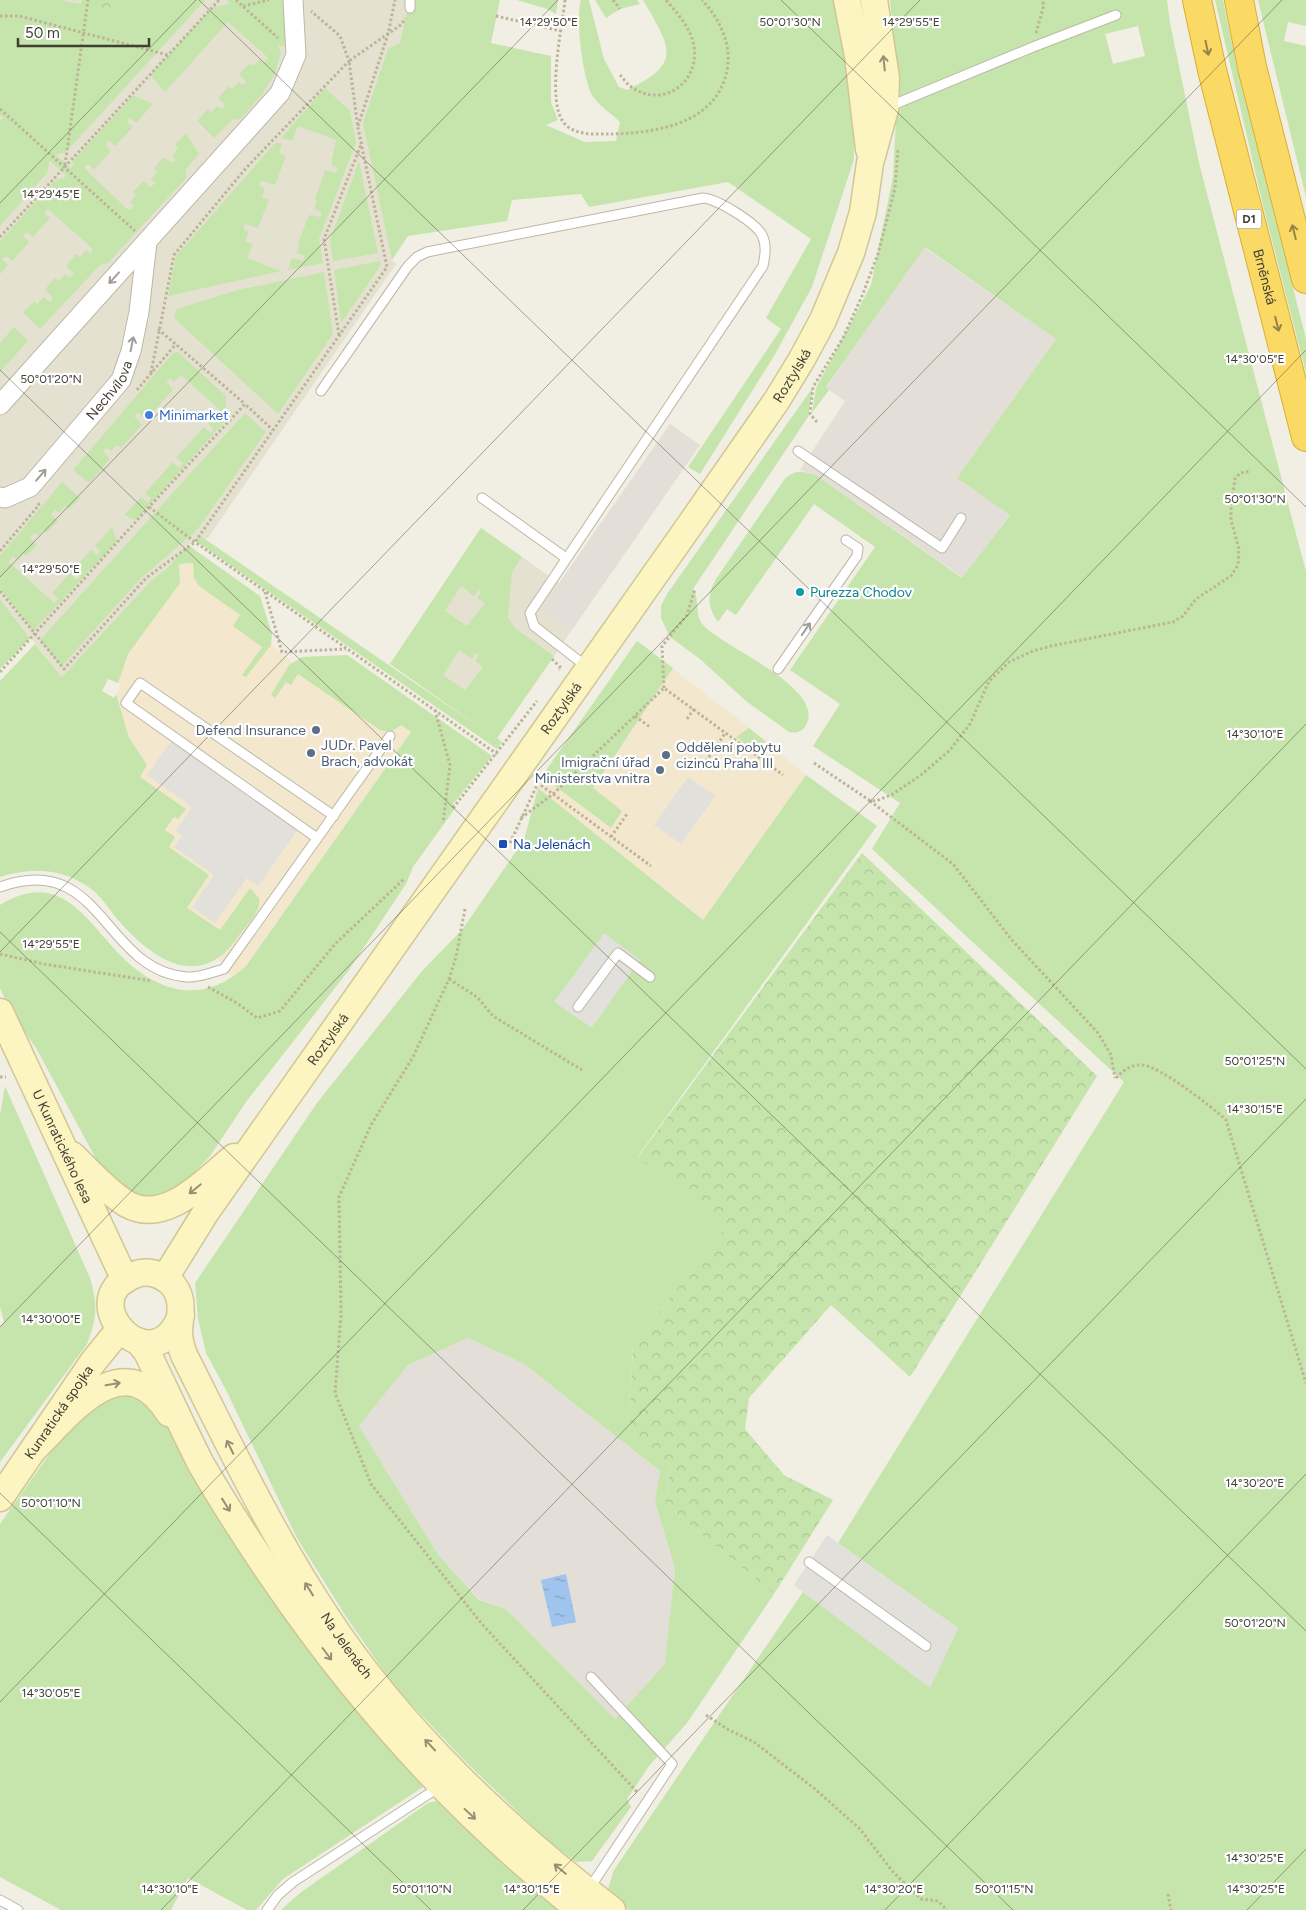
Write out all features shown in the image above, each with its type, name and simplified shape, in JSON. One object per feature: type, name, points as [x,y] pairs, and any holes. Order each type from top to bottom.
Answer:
[{"type":"highway","name":"Brněnská","points":[[1197,0],[1212,70],[1306,436]]},
{"type":"highway","points":[[1238,0],[1252,67],[1306,279]]},
{"type":"main road","name":"Roztylská","points":[[847,0],[858,56],[870,163]]},
{"type":"main road","name":"Roztylská","points":[[165,1278],[206,1212],[777,400],[802,359],[823,320],[851,253],[863,212],[870,163],[885,108],[886,78],[874,0]]},
{"type":"main road","name":"U Kunratického lesa","points":[[0,1012],[125,1280]]},
{"type":"main road","points":[[63,1147],[127,1204],[135,1208],[152,1209],[178,1202],[260,1136]]},
{"type":"main road","points":[[125,1280],[139,1273],[151,1273],[165,1278]]},
{"type":"main road","name":"Na Jelenách","points":[[165,1278],[178,1293],[181,1304],[180,1342],[184,1355],[258,1505],[327,1618],[449,1780]]},
{"type":"main road","name":"Na Jelenách","points":[[125,1280],[118,1286],[113,1296],[111,1308],[113,1320],[147,1352],[201,1464],[256,1553],[324,1650],[386,1726],[449,1780],[534,1847],[581,1903],[612,1910]]},
{"type":"main road","points":[[129,1336],[150,1343],[165,1337],[177,1325],[181,1315]]},
{"type":"main road","name":"Kunratická spojka","points":[[0,1498],[94,1362],[129,1336]]},
{"type":"main road","points":[[36,1447],[82,1400],[97,1389],[107,1385],[126,1383],[148,1389],[161,1400],[201,1464]]},
{"type":"street","points":[[0,405],[280,93],[296,55],[300,3]]},
{"type":"street","name":"Nechvílova","points":[[0,497],[5,498],[30,487],[122,380],[131,351],[139,312],[146,242]]},
{"type":"lane","points":[[885,108],[1033,47],[1116,16]]},
{"type":"lane","points":[[321,391],[408,266],[417,257],[427,252],[703,198],[713,199],[758,228],[763,237],[763,266],[530,613],[534,626],[589,669]]},
{"type":"lane","points":[[798,451],[942,548],[961,518]]},
{"type":"lane","points":[[482,498],[566,558]]},
{"type":"lane","points":[[778,669],[857,556],[858,548],[846,540]]},
{"type":"lane","points":[[317,838],[126,703],[140,683],[334,816]]},
{"type":"lane","points":[[0,887],[26,880],[54,882],[67,886],[80,894],[96,909],[130,950],[150,965],[167,973],[188,978],[224,969],[390,736]]},
{"type":"lane","points":[[578,1006],[618,953],[650,976]]},
{"type":"lane","points":[[809,1562],[926,1646]]},
{"type":"lane","points":[[581,1903],[672,1764],[591,1677]]},
{"type":"lane","points":[[267,1910],[278,1895],[293,1882],[449,1780]]},
{"type":"lane","points":[[0,1900],[18,1910]]},
{"type":"path","points":[[64,167],[88,0]]},
{"type":"path","points":[[0,237],[219,0]]},
{"type":"path","points":[[236,0],[296,55]]},
{"type":"path","points":[[242,6],[269,0]]},
{"type":"path","points":[[358,128],[388,34],[395,0]]},
{"type":"path","points":[[565,0],[556,75],[555,102],[564,123],[583,134],[661,130],[702,111],[715,98],[726,81],[729,56],[723,29],[702,0]]},
{"type":"path","points":[[613,0],[620,9]]},
{"type":"path","points":[[620,75],[630,86],[644,93],[660,95],[674,92],[685,83],[695,64],[694,44],[685,23],[666,0]]},
{"type":"path","points":[[1033,47],[1044,6],[1042,0]]},
{"type":"path","points":[[0,591],[64,669],[146,578],[195,542],[387,267],[358,128],[349,61],[340,36],[300,3]]},
{"type":"path","points":[[0,16],[19,16],[168,55]]},
{"type":"path","points":[[496,16],[561,31]]},
{"type":"path","points":[[151,373],[158,329],[174,255],[246,168],[349,61],[388,34]]},
{"type":"path","points":[[0,109],[172,264]]},
{"type":"path","points":[[339,336],[324,239],[362,142]]},
{"type":"path","points":[[158,329],[273,430]]},
{"type":"path","points":[[0,672],[36,635],[149,507],[245,404]]},
{"type":"path","points":[[869,800],[876,801],[893,794],[921,775],[950,750],[970,724],[989,681],[1009,662],[1021,655],[1051,646],[1173,622],[1183,616],[1196,599],[1231,576],[1238,565],[1240,549],[1230,514],[1234,483],[1240,473],[1251,472]]},
{"type":"path","points":[[0,551],[39,505],[30,487]]},
{"type":"path","points":[[149,507],[195,542],[497,754]]},
{"type":"path","points":[[521,818],[552,794],[664,688],[662,646],[687,615],[695,589]]},
{"type":"path","points":[[265,591],[282,652],[347,649]]},
{"type":"path","points":[[552,659],[561,668],[555,676]]},
{"type":"path","points":[[664,688],[783,775]]},
{"type":"path","points":[[453,808],[481,776],[538,700]]},
{"type":"path","points":[[687,719],[694,709]]},
{"type":"path","points":[[435,710],[450,765],[443,822]]},
{"type":"path","points":[[635,716],[650,727]]},
{"type":"path","points":[[692,765],[700,770],[726,732]]},
{"type":"path","points":[[814,763],[869,800],[953,864],[1011,940],[1098,1032],[1111,1055],[1116,1078],[1132,1066],[1150,1067],[1198,1097],[1226,1120],[1306,1383]]},
{"type":"path","points":[[510,843],[538,783],[651,866]]},
{"type":"path","points":[[611,837],[626,814]]},
{"type":"path","points":[[465,909],[450,979],[413,1058],[370,1125],[339,1197],[341,1315],[336,1393],[371,1484],[481,1623],[646,1802]]},
{"type":"path","points":[[450,979],[476,997],[493,1016],[582,1070]]},
{"type":"path","points":[[706,1716],[754,1742],[815,1789],[860,1829],[893,1872],[921,1899],[938,1901],[947,1910]]},
{"type":"path","points":[[1168,1894],[1171,1910]]},
{"type":"shaded area","points":[[0,0],[409,0],[400,43],[392,260],[396,264],[208,538],[205,539],[198,535],[62,677],[0,599]]},
{"type":"shaded area","points":[[924,247],[1056,339],[957,478],[1010,514],[963,578],[816,475],[800,470],[845,401],[826,388]]},
{"type":"shaded area","points":[[670,424],[700,445],[572,630],[541,609]]},
{"type":"shaded area","points":[[481,528],[559,583],[542,609],[572,630],[497,738],[390,664]]},
{"type":"shaded area","points":[[193,563],[194,578],[199,586],[241,615],[271,645],[292,662],[298,674],[401,725],[411,732],[246,966],[232,979],[218,958],[102,875],[116,695],[121,685],[118,682],[121,671],[128,654],[179,564]]},
{"type":"shaded area","points":[[637,641],[764,739],[806,775],[703,921],[538,788],[542,776]]},
{"type":"shaded area","points":[[175,736],[301,825],[258,886],[247,878],[215,923],[192,907],[214,875],[174,847],[182,836],[176,831],[192,807],[147,775]]},
{"type":"shaded area","points":[[688,777],[715,796],[681,844],[654,825]]},
{"type":"shaded area","points":[[604,933],[640,960],[592,1028],[554,1002]]},
{"type":"shaded area","points":[[468,1338],[524,1364],[660,1471],[655,1502],[675,1569],[666,1664],[615,1719],[506,1609],[480,1600],[437,1553],[359,1426],[408,1365]]},
{"type":"shaded area","points":[[827,1535],[958,1628],[930,1688],[794,1585]]},
{"type":"green space","points":[[0,0],[59,0],[81,4],[82,0],[96,0],[96,3],[128,0],[205,0],[66,152],[56,155],[72,169],[74,160],[133,95],[153,104],[136,123],[130,118],[127,122],[133,127],[115,146],[109,141],[106,145],[111,151],[94,170],[88,164],[84,168],[125,207],[130,210],[134,206],[130,202],[136,195],[133,192],[143,181],[151,187],[155,183],[151,179],[157,172],[154,168],[164,157],[172,163],[176,160],[172,156],[178,148],[175,145],[186,133],[199,154],[186,169],[186,178],[108,263],[100,265],[40,329],[23,313],[34,301],[37,304],[44,297],[50,302],[53,298],[45,289],[55,278],[59,281],[65,274],[70,278],[74,274],[66,266],[76,254],[80,257],[86,250],[90,253],[93,249],[48,209],[44,213],[50,218],[33,237],[27,232],[23,236],[29,242],[12,261],[6,256],[2,259],[8,265],[0,274],[0,241],[55,181],[67,176],[50,161],[47,173],[0,226],[0,120],[4,118],[0,115]]},
{"type":"green space","points":[[96,0],[128,0],[116,9],[108,10],[99,7],[95,3]]},
{"type":"green space","points":[[227,0],[286,0],[290,46],[278,46],[281,52],[275,74],[261,96],[240,119],[232,120],[214,138],[197,121],[208,109],[211,112],[217,106],[222,109],[225,105],[218,98],[229,86],[232,89],[239,82],[243,85],[246,82],[239,74],[250,63],[253,66],[260,59],[264,62],[268,58],[264,54],[228,22],[165,92],[150,75],[213,7],[230,4]]},
{"type":"green space","points":[[409,0],[500,0],[491,43],[551,56],[551,102],[558,120],[546,125],[585,142],[616,141],[620,122],[594,98],[586,79],[579,21],[581,0],[589,0],[604,59],[619,87],[627,90],[657,71],[664,62],[666,52],[665,42],[660,30],[643,0],[836,0],[853,74],[854,159],[812,287],[774,356],[700,474],[688,467],[781,329],[766,318],[811,239],[728,182],[589,207],[581,194],[512,200],[507,221],[408,236],[392,260],[363,123],[388,49],[400,43]]},
{"type":"green space","points":[[517,0],[558,0],[556,14],[547,9]]},
{"type":"green space","points":[[595,0],[637,0],[640,4],[620,9],[606,18]]},
{"type":"green space","points":[[890,0],[1167,0],[1199,163],[1306,572],[1306,1910],[629,1910],[607,1892],[614,1870],[803,1592],[930,1687],[958,1628],[838,1543],[1124,1082],[872,849],[900,803],[813,746],[840,704],[790,670],[875,547],[814,504],[736,615],[727,609],[718,622],[710,606],[711,590],[716,579],[784,480],[795,473],[803,472],[816,475],[962,578],[1010,515],[957,478],[1056,339],[925,247],[826,387],[829,390],[812,413],[816,388],[871,285],[893,177],[898,81]],"holes":[[[1138,26],[1145,56],[1113,64],[1105,34]]]},
{"type":"green space","points":[[1215,0],[1223,0],[1237,67],[1306,339],[1306,373],[1263,205]]},
{"type":"green space","points":[[1258,0],[1306,0],[1306,26],[1288,22],[1284,41],[1306,46],[1306,197]]},
{"type":"green space","points":[[325,88],[350,111],[356,143],[319,239],[323,263],[288,270],[292,258],[303,261],[305,256],[297,253],[300,245],[298,243],[309,215],[320,217],[322,212],[314,209],[317,200],[315,199],[325,170],[336,173],[338,168],[331,165],[336,140],[298,126],[292,141],[281,138]]},
{"type":"green space","points":[[276,142],[282,144],[279,153],[286,156],[275,185],[261,181],[259,186],[265,188],[262,197],[269,200],[258,228],[245,224],[243,229],[249,232],[245,241],[253,244],[247,258],[281,271],[168,296],[176,256]]},
{"type":"green space","points":[[359,161],[378,253],[333,261],[330,240]]},
{"type":"green space","points":[[380,261],[381,265],[341,323],[334,270]]},
{"type":"green space","points":[[324,272],[333,334],[278,414],[174,318],[177,309],[238,290]]},
{"type":"green space","points":[[14,327],[28,341],[0,372],[0,343]]},
{"type":"green space","points":[[178,352],[226,396],[225,421],[136,520],[124,515],[141,497],[148,503],[151,498],[145,493],[173,462],[179,468],[183,463],[176,458],[204,427],[211,433],[214,429],[208,423],[220,410],[181,375],[174,382],[170,378],[166,381],[173,390],[152,413],[149,410],[143,417],[138,413],[134,416],[142,425],[121,448],[117,445],[111,451],[106,448],[103,451],[110,459],[89,483],[73,470],[173,353]]},
{"type":"green space","points":[[813,387],[808,417],[693,589],[700,621],[703,625],[769,669],[800,695],[808,709],[807,723],[802,730],[792,733],[746,701],[700,659],[670,637],[661,618],[661,606],[667,594]]},
{"type":"green space","points":[[245,413],[266,432],[197,530],[141,578],[61,667],[40,640]]},
{"type":"green space","points":[[62,482],[80,498],[69,509],[65,506],[59,513],[55,510],[51,515],[58,521],[47,533],[44,530],[38,536],[34,533],[30,538],[37,545],[26,556],[23,553],[17,560],[13,556],[9,562],[54,603],[58,599],[52,593],[70,573],[76,580],[80,576],[73,570],[91,550],[97,555],[100,551],[95,546],[112,527],[117,541],[33,631],[0,588],[0,556]]},
{"type":"green space","points":[[481,528],[522,557],[512,572],[508,618],[516,629],[554,656],[497,738],[502,742],[497,749],[194,540],[199,535],[488,733],[390,664]],"holes":[[[461,586],[474,596],[479,590],[481,592],[477,598],[485,603],[467,626],[445,611]],[[459,650],[472,659],[476,653],[479,655],[475,661],[483,667],[465,690],[443,675]]]},
{"type":"green space","points":[[188,545],[260,596],[272,634],[271,645],[246,677],[242,675],[262,647],[233,626],[240,615],[199,586],[194,578],[193,563],[179,564],[180,583],[128,654],[118,683],[108,679],[102,691],[114,698],[116,694],[129,738],[147,765],[140,777],[186,809],[178,819],[174,817],[165,830],[175,837],[169,847],[209,875],[187,908],[220,930],[250,888],[259,898],[258,908],[252,919],[223,954],[208,963],[193,966],[177,964],[161,957],[146,947],[118,920],[96,893],[77,880],[45,871],[23,872],[0,877],[0,681],[35,644],[62,677],[149,583],[166,569]]},
{"type":"green space","points":[[0,599],[30,638],[0,669]]},
{"type":"green space","points":[[637,641],[673,668],[593,788],[622,811],[611,828],[542,776]]},
{"type":"green space","points":[[347,655],[492,756],[453,804],[456,807],[413,867],[406,884],[349,970],[246,1102],[210,1156],[184,1183],[166,1193],[151,1196],[135,1194],[101,1168],[36,1048],[13,1016],[0,988],[0,905],[21,895],[39,892],[54,895],[68,902],[82,913],[119,954],[149,978],[181,990],[197,990],[230,979],[246,966],[411,732],[401,725],[391,732],[380,730],[298,674],[291,685],[286,682],[275,698],[271,695],[289,665],[302,657]]},
{"type":"green space","points":[[749,728],[765,741],[757,750],[753,750],[736,737]]},
{"type":"green space","points":[[806,775],[877,826],[638,1156],[727,1226],[633,1345],[629,1435],[671,1465],[665,1504],[774,1594],[687,1723],[649,1766],[627,1799],[631,1807],[592,1861],[576,1862],[548,1841],[464,1760],[394,1686],[345,1615],[297,1538],[226,1390],[206,1353],[198,1319],[195,1283],[317,1103],[422,971],[462,930],[524,840],[538,788],[703,920]],"holes":[[[468,1338],[524,1364],[660,1471],[655,1502],[675,1569],[665,1664],[615,1719],[506,1609],[479,1600],[437,1553],[359,1426],[408,1365]]]},
{"type":"green space","points":[[862,853],[1097,1076],[910,1377],[831,1305],[749,1398],[745,1429],[784,1475],[833,1500],[774,1594],[665,1504],[671,1465],[629,1435],[633,1345],[726,1227],[638,1157]]},
{"type":"green space","points":[[5,1086],[90,1278],[95,1311],[93,1327],[87,1344],[0,1462],[0,1327],[4,1322],[0,1307],[0,1115]]},
{"type":"green space","points":[[123,1391],[156,1405],[272,1600],[333,1681],[423,1787],[283,1879],[256,1910],[247,1910],[188,1878],[171,1910],[61,1910],[0,1877],[0,1524],[75,1418]]},
{"type":"green space","points":[[440,1802],[563,1910],[281,1910],[300,1893],[428,1803]]},
{"type":"water","points":[[566,1574],[576,1622],[552,1627],[541,1580]]},
{"type":"place","name":"Minimarket","points":[[149,415]]},
{"type":"place","name":"Purezza Chodov","points":[[800,592]]},
{"type":"place","name":"Defend Insurance","points":[[316,730]]},
{"type":"place","name":"JUDr. Pavel Brach, advokát","points":[[311,753]]},
{"type":"place","name":"Oddělení pobytu cizinců Praha III","points":[[666,755]]},
{"type":"place","name":"Imigrační úřad Ministerstva vnitra","points":[[660,770]]},
{"type":"place","name":"Na Jelenách","points":[[503,844]]}]
